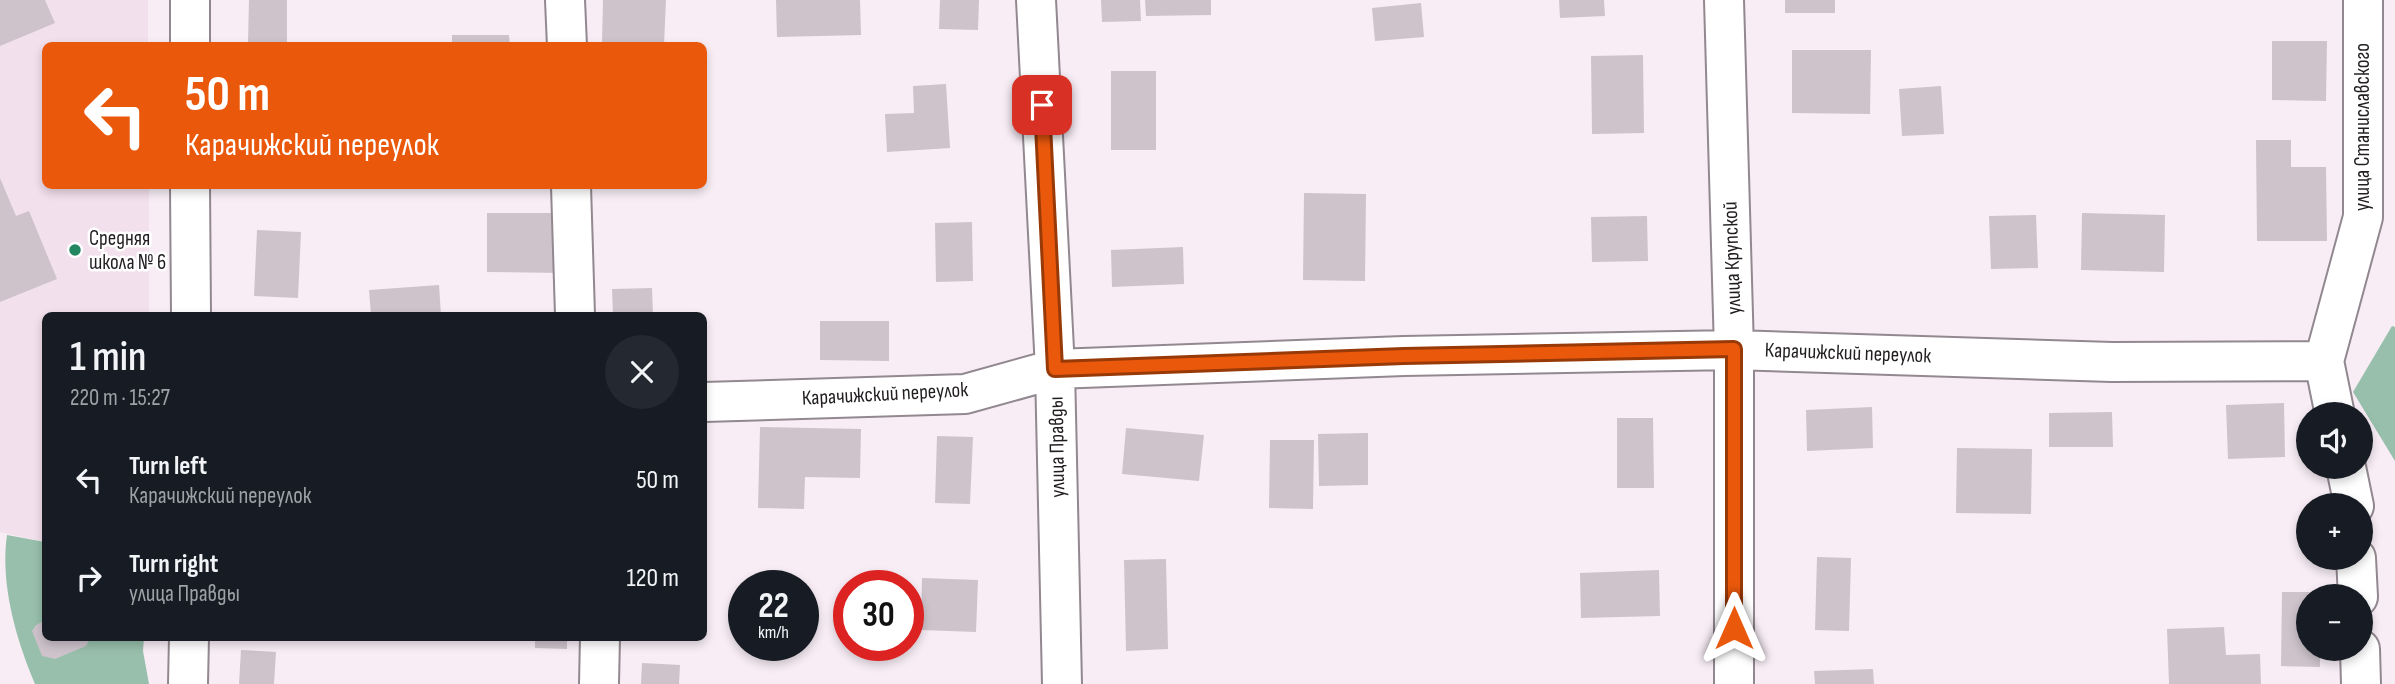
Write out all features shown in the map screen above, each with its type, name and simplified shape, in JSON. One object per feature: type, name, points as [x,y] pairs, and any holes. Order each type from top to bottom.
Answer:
[{"type":"street","points":[[190,0],[190,42]]},
{"type":"street","points":[[565,0],[567,42]]},
{"type":"street","name":"улица Правды","points":[[1036,0],[1055,369],[1062,684]]},
{"type":"street","name":"улица Крупской","points":[[1724,0],[1734,349],[1734,684]]},
{"type":"street","name":"улица Станиславского","points":[[2332,402],[2323,361],[2363,217],[2362,0]]},
{"type":"street","points":[[190,189],[191,312]]},
{"type":"street","points":[[571,189],[575,312]]},
{"type":"street","name":"Карачижский переулок","points":[[707,402],[965,394],[1055,369],[1404,356],[1734,349],[2112,362],[2323,361]]},
{"type":"street","points":[[188,684],[189,641]]},
{"type":"street","points":[[599,684],[600,641]]},
{"type":"street","points":[[2360,661],[2361,684]]},
{"type":"shaded area","name":"Средняя школа № 6","points":[[0,0],[148,0],[148,42],[42,42],[42,189],[149,189],[149,312],[42,312],[42,541],[0,532]]},
{"type":"green space","points":[[2392,326],[2395,327],[2395,461],[2373,425],[2373,402],[2359,402],[2353,392]]},
{"type":"green space","points":[[7,535],[42,541],[42,641],[144,641],[149,684],[35,684],[11,611],[5,554]]},
{"type":"building","points":[[0,0],[45,0],[55,23],[0,46]]},
{"type":"building","points":[[249,0],[287,0],[287,42],[248,42]]},
{"type":"building","points":[[603,0],[666,0],[664,42],[602,42]]},
{"type":"building","points":[[776,0],[860,0],[861,35],[777,37]]},
{"type":"building","points":[[940,0],[979,0],[978,30],[939,29]]},
{"type":"building","points":[[1101,0],[1140,0],[1141,21],[1102,22]]},
{"type":"building","points":[[1145,0],[1211,0],[1211,15],[1146,16]]},
{"type":"building","points":[[1559,0],[1604,0],[1605,16],[1560,18]]},
{"type":"building","points":[[1785,0],[1835,0],[1835,13],[1785,13]]},
{"type":"building","points":[[1421,3],[1424,37],[1375,41],[1372,8]]},
{"type":"building","points":[[452,35],[509,35],[510,42],[452,42]]},
{"type":"building","points":[[2272,41],[2327,41],[2326,101],[2272,100]]},
{"type":"building","points":[[1792,50],[1871,50],[1870,114],[1792,113]]},
{"type":"building","points":[[1643,55],[1644,133],[1592,134],[1591,56]]},
{"type":"building","points":[[1111,71],[1156,71],[1156,150],[1111,150]]},
{"type":"building","points":[[946,84],[950,148],[887,152],[885,114],[914,113],[913,86]]},
{"type":"building","points":[[1941,86],[1944,134],[1902,136],[1899,89]]},
{"type":"building","points":[[2256,140],[2291,140],[2291,167],[2326,167],[2327,241],[2257,241]]},
{"type":"building","points":[[0,178],[16,216],[29,211],[57,279],[0,302]]},
{"type":"building","points":[[1304,193],[1366,194],[1365,281],[1303,280]]},
{"type":"building","points":[[487,213],[563,213],[563,273],[487,272]]},
{"type":"building","points":[[2082,213],[2165,215],[2164,272],[2081,270]]},
{"type":"building","points":[[2036,215],[2038,268],[1991,269],[1989,216]]},
{"type":"building","points":[[1647,216],[1648,261],[1592,262],[1591,217]]},
{"type":"building","points":[[972,222],[973,281],[936,282],[935,223]]},
{"type":"building","points":[[257,230],[301,232],[298,298],[254,296]]},
{"type":"building","points":[[1183,247],[1184,284],[1112,287],[1111,250]]},
{"type":"building","points":[[439,285],[441,312],[371,312],[369,290]]},
{"type":"building","points":[[652,288],[653,312],[613,312],[612,289]]},
{"type":"building","points":[[820,321],[889,321],[889,361],[820,360]]},
{"type":"building","points":[[2284,403],[2285,457],[2228,459],[2226,405]]},
{"type":"building","points":[[1872,407],[1873,448],[1807,451],[1806,410]]},
{"type":"building","points":[[2112,412],[2113,447],[2049,447],[2049,413]]},
{"type":"building","points":[[1617,418],[1653,418],[1654,488],[1617,488]]},
{"type":"building","points":[[760,427],[861,429],[860,478],[805,477],[804,509],[758,508]]},
{"type":"building","points":[[1126,428],[1204,435],[1199,481],[1122,474]]},
{"type":"building","points":[[1368,433],[1368,485],[1319,486],[1318,434]]},
{"type":"building","points":[[937,436],[973,437],[970,504],[935,503]]},
{"type":"building","points":[[1270,440],[1314,440],[1313,509],[1269,508]]},
{"type":"building","points":[[1957,448],[2032,449],[2031,514],[1956,513]]},
{"type":"building","points":[[1817,557],[1851,558],[1849,631],[1815,630]]},
{"type":"building","points":[[1166,559],[1168,649],[1126,651],[1124,560]]},
{"type":"building","points":[[1659,570],[1660,616],[1581,618],[1580,573]]},
{"type":"building","points":[[924,578],[978,580],[976,632],[924,630]]},
{"type":"building","points":[[2282,592],[2296,592],[2296,661],[2320,661],[2320,667],[2281,666]]},
{"type":"building","points":[[42,622],[42,641],[88,641],[86,646],[55,659],[42,656],[32,631]]},
{"type":"building","points":[[2224,627],[2226,655],[2260,654],[2261,684],[2169,684],[2167,629]]},
{"type":"building","points":[[535,641],[567,641],[567,649],[535,648]]},
{"type":"building","points":[[241,650],[276,652],[274,684],[239,684]]},
{"type":"building","points":[[642,663],[680,665],[679,684],[641,684]]},
{"type":"building","points":[[1873,669],[1874,684],[1815,684],[1814,671]]},
{"type":"place","name":"Средняя школа № 6","points":[[75,250]]},
{"type":"route","points":[[1042,105],[1055,369],[1404,356],[1734,349],[1734,628]]}]
